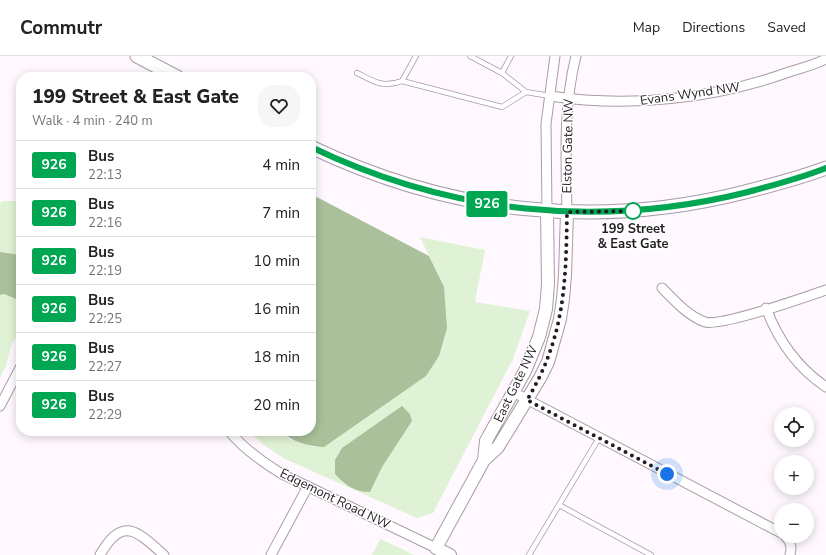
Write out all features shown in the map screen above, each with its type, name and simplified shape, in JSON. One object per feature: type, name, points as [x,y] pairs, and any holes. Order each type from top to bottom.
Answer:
[{"type":"main road","points":[[137,56],[167,72]]},
{"type":"main road","points":[[316,149],[368,172],[428,191],[478,203],[567,212],[622,212],[690,205],[760,188],[826,168]]},
{"type":"street","name":"Elston Gate NW","points":[[547,210],[546,124],[555,56]]},
{"type":"street","name":"Elston Gate NW","points":[[567,212],[566,147],[568,99],[576,56]]},
{"type":"street","name":"Evans Wynd NW","points":[[550,96],[568,99],[641,102],[705,93],[758,83],[814,65],[826,59]]},
{"type":"street","name":"East Gate NW","points":[[484,460],[486,441],[525,371],[539,337],[546,309],[548,257],[547,210]]},
{"type":"street","name":"East Gate NW","points":[[436,548],[484,460],[498,447],[548,362],[560,319],[565,275],[567,212]]},
{"type":"street","points":[[662,288],[686,311],[706,323],[728,320],[826,290]]},
{"type":"street","points":[[766,308],[773,325],[789,352],[816,380],[826,387]]},
{"type":"street","points":[[0,406],[16,376]]},
{"type":"street","points":[[513,392],[774,529]]},
{"type":"street","name":"Edgemont Road NW","points":[[234,436],[245,448],[261,461],[308,486],[450,555]]},
{"type":"street","points":[[271,555],[308,486]]},
{"type":"street","points":[[100,555],[111,537],[120,531],[137,533],[164,555]]},
{"type":"street","points":[[790,543],[790,555]]},
{"type":"lane","points":[[402,81],[416,56]]},
{"type":"lane","points":[[470,56],[502,73],[526,92],[550,96]]},
{"type":"lane","points":[[502,73],[511,56]]},
{"type":"lane","points":[[357,72],[384,84],[390,85],[402,81],[502,107],[526,92]]},
{"type":"lane","points":[[529,555],[599,438]]},
{"type":"lane","points":[[559,505],[651,555]]},
{"type":"green space","points":[[316,197],[429,256],[444,287],[447,328],[439,356],[426,376],[324,447],[312,446],[287,436],[316,436]]},
{"type":"green space","points":[[3,201],[16,201],[16,254],[0,252],[0,203]]},
{"type":"green space","points":[[420,237],[485,250],[475,302],[530,311],[513,359],[433,513],[417,518],[285,459],[265,446],[254,436],[286,436],[289,439],[314,447],[426,376],[444,287]]},
{"type":"green space","points":[[0,252],[16,254],[16,299],[4,294],[0,295]]},
{"type":"green space","points":[[4,294],[16,299],[16,338],[12,343],[6,366],[0,377],[0,295]]},
{"type":"green space","points":[[402,406],[410,414],[412,421],[382,467],[370,492],[360,491],[347,485],[335,474],[335,460],[342,448]]},
{"type":"green space","points":[[381,539],[414,555],[372,555]]},
{"type":"bus line","name":"926","points":[[316,149],[374,175],[408,186],[451,197],[478,203],[524,209],[581,213],[622,212],[690,205],[791,180],[826,168]]},
{"type":"place","name":"199 Street & East Gate","points":[[633,211]]},
{"type":"route","points":[[633,211],[581,213],[567,212],[565,275],[560,319],[555,342],[548,362],[527,400],[667,474]]}]
